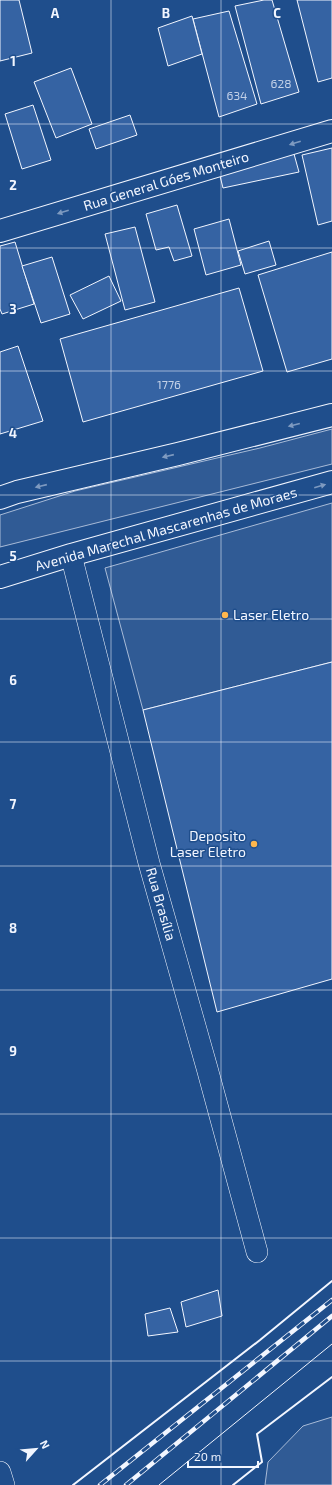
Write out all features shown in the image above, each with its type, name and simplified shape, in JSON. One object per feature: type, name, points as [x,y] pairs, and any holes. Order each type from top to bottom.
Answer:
[{"type":"main road","name":"Rua General Góes Monteiro","points":[[0,231],[332,131]]},
{"type":"main road","points":[[0,498],[17,492],[178,454],[332,415]]},
{"type":"main road","name":"Avenida Marechal Mascarenhas de Moraes","points":[[0,578],[71,555],[332,482]]},
{"type":"street","name":"Rua Brasília","points":[[71,555],[107,723],[149,863],[257,1252]]},
{"type":"street","points":[[0,1472],[4,1485]]},
{"type":"shaded area","points":[[332,429],[332,464],[0,547],[0,515],[75,491],[260,448]]},
{"type":"shaded area","name":"Laser Eletro","points":[[332,503],[332,662],[143,710],[105,568]]},
{"type":"shaded area","points":[[332,1417],[332,1485],[265,1485],[268,1462],[303,1426]]},
{"type":"building","points":[[0,0],[19,0],[32,53],[0,61]]},
{"type":"building","points":[[264,0],[272,0],[299,92],[261,104],[235,6]]},
{"type":"building","points":[[297,0],[332,0],[332,78],[318,82]]},
{"type":"building","points":[[229,11],[257,104],[219,117],[193,19]]},
{"type":"building","points":[[192,16],[202,54],[168,66],[158,28]]},
{"type":"building","points":[[71,68],[92,124],[56,138],[34,82]]},
{"type":"building","points":[[33,105],[51,160],[22,169],[5,114]]},
{"type":"building","points":[[130,115],[137,135],[96,149],[89,129]]},
{"type":"building","points":[[332,148],[332,221],[318,225],[302,155]]},
{"type":"building","points":[[294,154],[299,172],[223,188],[219,172]]},
{"type":"building","points":[[177,205],[192,256],[174,261],[169,247],[156,250],[146,214]]},
{"type":"building","points":[[229,219],[241,265],[206,275],[194,229]]},
{"type":"building","points":[[135,227],[155,302],[125,310],[105,234]]},
{"type":"building","points":[[269,241],[276,265],[245,274],[238,251]]},
{"type":"building","points":[[15,242],[34,304],[2,314],[0,309],[0,246]]},
{"type":"building","points":[[332,252],[332,359],[287,372],[258,275]]},
{"type":"building","points":[[52,257],[70,314],[41,323],[22,266]]},
{"type":"building","points":[[109,276],[121,301],[83,319],[70,295]]},
{"type":"building","points":[[239,288],[263,371],[83,422],[60,339]]},
{"type":"building","points":[[18,346],[43,421],[0,434],[0,352]]},
{"type":"building","name":"Deposito Laser Eletro","points":[[332,662],[332,979],[217,1012],[143,710]]},
{"type":"building","points":[[218,1290],[222,1316],[186,1327],[181,1302]]},
{"type":"building","points":[[170,1308],[178,1332],[148,1336],[145,1314]]},
{"type":"tram line","points":[[159,1485],[332,1344]]},
{"type":"railway","points":[[100,1485],[332,1300]]},
{"type":"railway","points":[[126,1485],[332,1316]]},
{"type":"wall","points":[[73,1485],[260,1340],[332,1281]]},
{"type":"wall","points":[[233,1485],[262,1462],[257,1434],[332,1377]]},
{"type":"place","name":"Laser Eletro","points":[[225,615]]},
{"type":"place","name":"Deposito Laser Eletro","points":[[254,844]]}]
